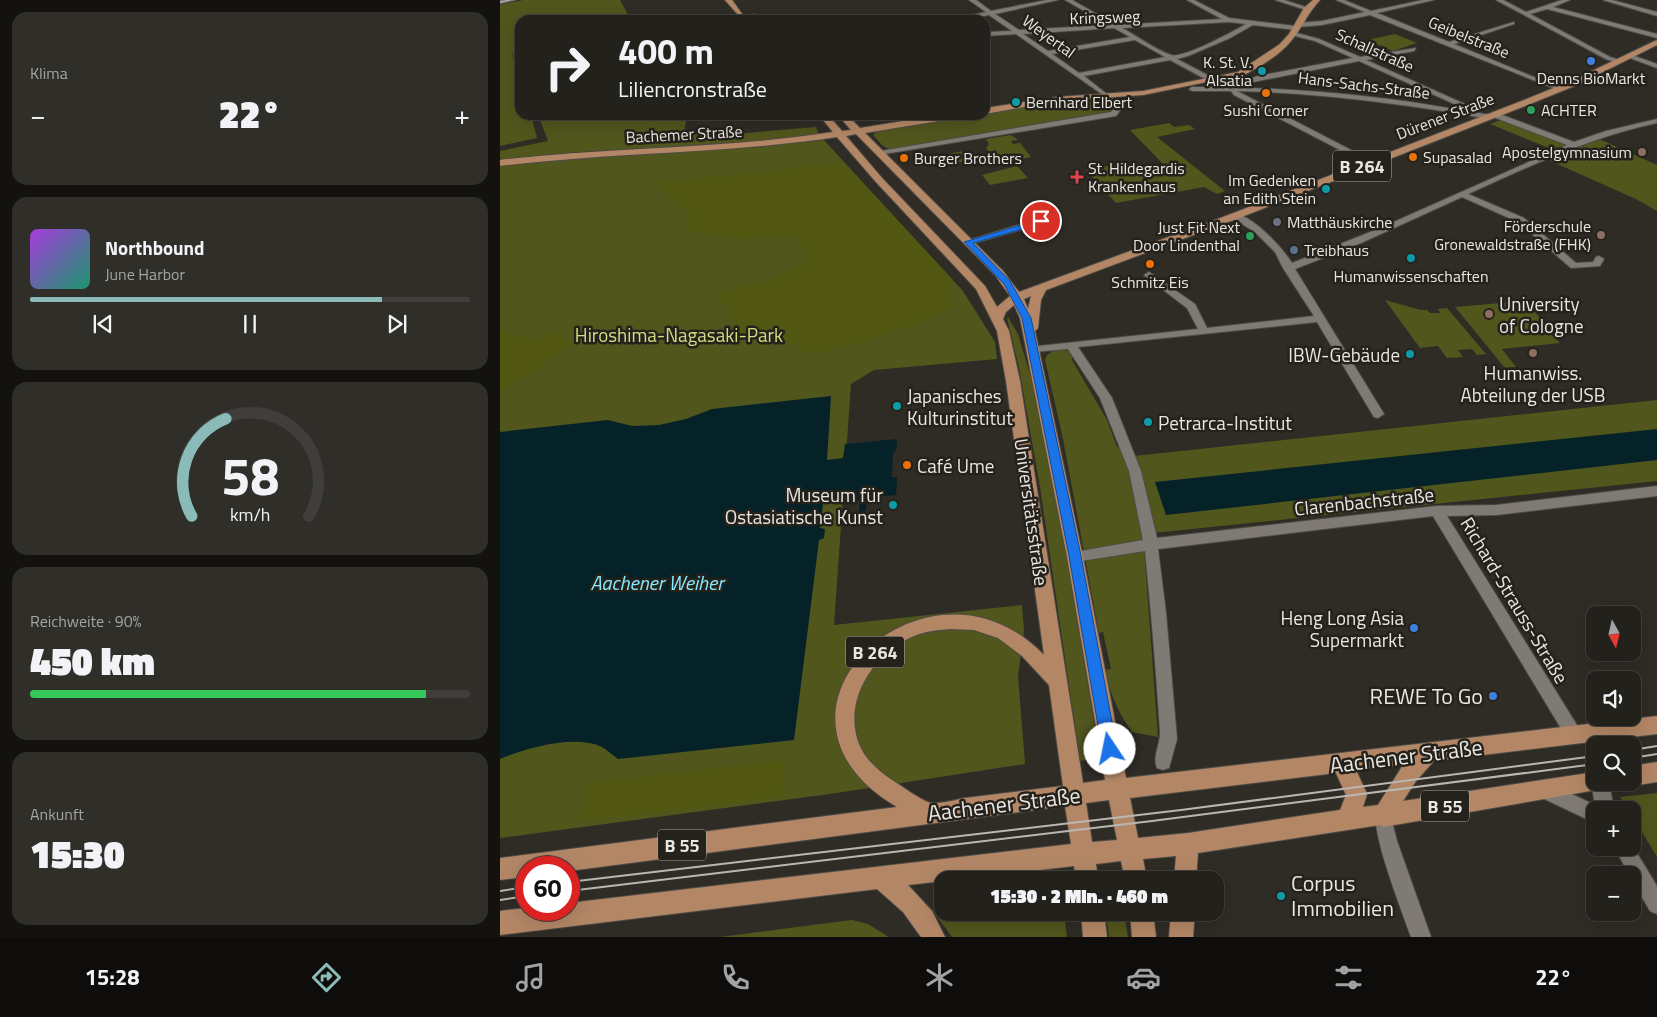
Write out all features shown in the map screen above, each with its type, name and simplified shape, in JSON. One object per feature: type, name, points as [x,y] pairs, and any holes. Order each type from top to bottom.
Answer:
[{"type":"main road","points":[[728,0],[742,15]]},
{"type":"main road","points":[[738,0],[751,15]]},
{"type":"main road","points":[[990,108],[1062,98],[1145,95],[1192,89],[1223,82],[1276,50],[1295,29],[1306,8],[1317,0]]},
{"type":"main road","name":"Dürener Straße","points":[[998,318],[1001,310],[1017,297],[1234,216],[1560,89],[1657,42]]},
{"type":"main road","points":[[1108,96],[1211,80],[1237,74]]},
{"type":"main road","name":"Universitätsstraße","points":[[827,120],[879,180],[980,288],[998,318],[1008,351],[1085,871]]},
{"type":"main road","name":"Universitätsstraße","points":[[847,120],[999,273],[1017,297],[1026,318],[1075,556],[1117,789],[1134,871]]},
{"type":"main road","name":"Bachemer Straße","points":[[500,163],[577,154],[745,146],[838,134],[911,120]]},
{"type":"main road","points":[[879,180],[891,181],[902,176]]},
{"type":"main road","name":"B 264","points":[[980,288],[997,296],[1017,297]]},
{"type":"main road","points":[[1032,344],[1035,300],[1041,289]]},
{"type":"main road","points":[[998,318],[1010,314],[1026,318]]},
{"type":"main road","name":"B 264","points":[[928,813],[869,774],[856,760],[848,742],[844,724],[845,705],[850,687],[872,654],[904,631],[932,622],[961,620],[988,626],[1014,638],[1056,680]]},
{"type":"main road","name":"Aachener Straße","points":[[500,869],[1117,789],[1342,764],[1657,725]]},
{"type":"main road","points":[[1383,816],[1401,781],[1429,752]]},
{"type":"main road","points":[[1342,764],[1357,794],[1347,820]]},
{"type":"main road","points":[[1641,775],[1657,772]]},
{"type":"main road","name":"B 55","points":[[500,923],[880,877],[1188,844],[1383,816],[1586,783]]},
{"type":"main road","points":[[1186,871],[1188,844]]},
{"type":"main road","points":[[880,877],[911,903],[928,923],[933,937]]},
{"type":"main road","points":[[1093,921],[1095,937]]},
{"type":"main road","points":[[1142,921],[1144,937]]},
{"type":"main road","points":[[1181,937],[1182,921]]},
{"type":"street","points":[[500,2],[505,0]]},
{"type":"street","points":[[500,2],[513,0]]},
{"type":"street","name":"Weyertal","points":[[972,0],[1108,96]]},
{"type":"street","points":[[980,15],[1055,0]]},
{"type":"street","name":"Hans-Sachs-Straße","points":[[1068,0],[1111,26],[1211,80],[1266,88],[1343,94],[1489,117]]},
{"type":"street","points":[[1190,0],[1229,20]]},
{"type":"street","points":[[1278,0],[1306,8]]},
{"type":"street","name":"Geibelstraße","points":[[1339,0],[1560,89]]},
{"type":"street","points":[[1295,29],[1431,0]]},
{"type":"street","points":[[1499,0],[1608,58],[1618,61]]},
{"type":"street","points":[[1526,14],[1567,0]]},
{"type":"street","points":[[1606,0],[1657,14]]},
{"type":"street","points":[[1548,7],[1657,36]]},
{"type":"street","name":"Kringsweg","points":[[990,34],[1229,20],[1295,29]]},
{"type":"street","name":"Kringsweg","points":[[1036,31],[1121,31],[1205,21]]},
{"type":"street","points":[[1078,75],[1172,59],[1198,51],[1252,23]]},
{"type":"street","points":[[1449,44],[1512,23]]},
{"type":"street","name":"Schallstraße","points":[[1295,29],[1466,106],[1462,112]]},
{"type":"street","points":[[1047,53],[1134,38]]},
{"type":"street","points":[[1240,84],[1249,80],[1414,49]]},
{"type":"street","points":[[1629,56],[1657,66]]},
{"type":"street","points":[[1237,74],[1249,80]]},
{"type":"street","points":[[1232,88],[1236,94],[1369,163]]},
{"type":"street","name":"Hans-Sachs-Straße","points":[[1192,89],[1266,88]]},
{"type":"street","points":[[881,153],[1113,114],[1120,107],[1108,96]]},
{"type":"street","points":[[1489,117],[1572,144]]},
{"type":"street","points":[[1489,117],[1560,149]]},
{"type":"street","points":[[1288,268],[1572,144],[1657,121]]},
{"type":"street","points":[[1461,194],[1521,220],[1574,266],[1598,264],[1599,258]]},
{"type":"street","points":[[1234,216],[1270,240],[1378,414]]},
{"type":"street","points":[[968,242],[1041,221]]},
{"type":"street","points":[[1149,275],[1190,306],[1204,331]]},
{"type":"street","points":[[1032,344],[1071,345],[1319,319]]},
{"type":"street","points":[[1071,345],[1106,398],[1134,471],[1152,544],[1169,739],[1163,762]]},
{"type":"street","name":"Clarenbachstraße","points":[[1075,556],[1152,544],[1437,511],[1496,510],[1657,491]]},
{"type":"street","name":"Richard-Strauss-Straße","points":[[1437,511],[1574,735]]},
{"type":"street","points":[[1544,790],[1586,810]]},
{"type":"street","points":[[1383,816],[1388,841],[1421,937]]},
{"type":"street","points":[[1629,856],[1657,904]]},
{"type":"green space","points":[[523,0],[620,0],[628,15],[515,15],[515,59],[511,50],[515,63],[515,120],[532,120],[537,138],[500,146],[500,5]]},
{"type":"green space","points":[[1395,34],[1417,43],[1393,51],[1367,40]]},
{"type":"green space","points":[[1102,101],[1115,109],[1109,113],[890,150],[882,145],[873,135],[877,130],[942,120],[990,120],[990,113],[1053,103]]},
{"type":"green space","points":[[1509,117],[1581,146],[1599,139],[1657,165],[1657,211],[1636,199],[1546,159],[1561,153],[1490,124]]},
{"type":"green space","points":[[540,120],[686,120],[684,134],[721,135],[816,127],[819,135],[739,143],[540,155],[500,160],[500,151],[548,141]]},
{"type":"green space","points":[[1169,123],[1174,127],[1189,125],[1195,129],[1157,137],[1225,191],[1217,194],[1204,187],[1116,203],[1086,170],[1119,164],[1132,176],[1168,169],[1130,130]]},
{"type":"green space","points":[[1011,135],[1018,140],[1011,141],[1013,144],[1020,143],[1031,157],[1002,163],[996,161],[986,148],[989,144],[986,139]]},
{"type":"green space","name":"Hiroshima-Nagasaki-Park","points":[[823,139],[963,291],[995,342],[997,359],[874,370],[851,384],[834,625],[1022,605],[1024,630],[1018,676],[1025,764],[830,794],[500,838],[500,166],[581,157],[742,148]]},
{"type":"green space","points":[[963,151],[968,161],[943,165],[936,156]]},
{"type":"green space","points":[[843,162],[952,279],[947,294],[953,307],[882,336],[826,351],[807,354],[792,344],[769,343],[744,335],[726,305],[714,295],[719,292],[776,278],[797,267],[806,260],[797,237],[736,239],[687,231],[690,213],[662,190],[659,182]]},
{"type":"green space","points":[[1017,166],[1028,178],[990,185],[982,175]]},
{"type":"green space","points":[[1385,300],[1427,310],[1430,313],[1440,313],[1438,309],[1447,308],[1486,354],[1477,355],[1472,349],[1458,350],[1463,357],[1447,358],[1438,346],[1420,348]]},
{"type":"green space","points":[[1524,301],[1548,326],[1544,327],[1560,343],[1502,349],[1516,367],[1505,368],[1455,307]]},
{"type":"green space","points":[[1008,317],[1018,334],[1036,394],[1063,536],[1100,758],[1080,761],[1040,487]]},
{"type":"green space","points":[[500,326],[502,329],[529,340],[555,331],[575,343],[500,393]]},
{"type":"green space","points":[[1056,349],[1070,351],[1073,355],[1072,360],[1107,420],[1117,447],[1121,447],[1125,457],[1657,400],[1657,481],[1143,534],[1158,737],[1132,732],[1115,702],[1105,670],[1111,669],[1103,632],[1099,633],[1063,439],[1045,360],[1047,355]]},
{"type":"green space","points":[[786,760],[781,797],[578,822],[590,783]]},
{"type":"green space","points":[[1657,793],[1657,857],[1641,830],[1641,801],[1622,801],[1620,797]]},
{"type":"green space","points":[[852,920],[868,924],[889,937],[720,937]]},
{"type":"green space","points":[[940,921],[1065,921],[1067,937],[952,937]]},
{"type":"green space","points":[[1107,921],[1125,921],[1128,937],[1109,937]]},
{"type":"water","name":"Aachener Weiher","points":[[831,396],[827,460],[843,458],[845,444],[897,439],[896,451],[893,452],[892,477],[897,477],[896,495],[867,498],[866,511],[859,512],[860,500],[823,504],[820,528],[825,529],[824,538],[819,540],[794,740],[618,759],[602,747],[591,743],[565,742],[537,747],[500,759],[500,432],[608,420],[632,426],[659,425],[686,419],[712,409]]},
{"type":"water","points":[[1657,429],[1657,460],[1166,515],[1155,482]]},
{"type":"tram line","points":[[500,2],[510,0]]},
{"type":"tram line","points":[[1641,749],[1657,746]]},
{"type":"tram line","points":[[1641,757],[1657,754]]},
{"type":"tram line","points":[[580,881],[1181,810],[1586,757]]},
{"type":"tram line","points":[[580,890],[1152,821],[1586,765]]},
{"type":"tram line","points":[[500,891],[515,889]]},
{"type":"tram line","points":[[500,900],[515,898]]},
{"type":"place","name":"Denns BioMarkt","points":[[1591,61]]},
{"type":"place","name":"K. St. V. Alsatia","points":[[1262,71]]},
{"type":"place","name":"Sushi Corner","points":[[1266,93]]},
{"type":"place","name":"Bernhard Elbert","points":[[1016,102]]},
{"type":"place","name":"ACHTER","points":[[1531,110]]},
{"type":"place","name":"Apostelgymnasium","points":[[1642,152]]},
{"type":"place","name":"Supasalad","points":[[1413,157]]},
{"type":"place","name":"Burger Brothers","points":[[904,158]]},
{"type":"place","name":"St. Hildegardis Krankenhaus","points":[[1077,177]]},
{"type":"place","name":"Im Gedenken an Edith Stein","points":[[1326,189]]},
{"type":"place","name":"Matthäuskirche","points":[[1277,222]]},
{"type":"place","name":"Förderschule Gronewaldstraße (FHK)","points":[[1601,235]]},
{"type":"place","name":"Just Fit Next Door Lindenthal","points":[[1250,236]]},
{"type":"place","name":"Treibhaus","points":[[1294,250]]},
{"type":"place","name":"Humanwissenschaften","points":[[1411,258]]},
{"type":"place","name":"Schmitz Eis","points":[[1150,264]]},
{"type":"place","name":"University of Cologne","points":[[1489,314]]},
{"type":"place","name":"Humanwiss. Abteilung der USB","points":[[1533,353]]},
{"type":"place","name":"IBW-Gebäude","points":[[1410,354]]},
{"type":"place","name":"Japanisches Kulturinstitut","points":[[897,406]]},
{"type":"place","name":"Petrarca-Institut","points":[[1148,422]]},
{"type":"place","name":"Café Ume","points":[[907,465]]},
{"type":"place","name":"Museum für Ostasiatische Kunst","points":[[893,505]]},
{"type":"place","name":"Heng Long Asia Supermarkt","points":[[1414,628]]},
{"type":"place","name":"REWE To Go","points":[[1493,696]]},
{"type":"place","name":"Corpus Immobilien","points":[[1281,896]]},
{"type":"route","points":[[1041,221],[1030,226],[968,242],[1007,283],[1026,318],[1075,556],[1110,749]]}]
